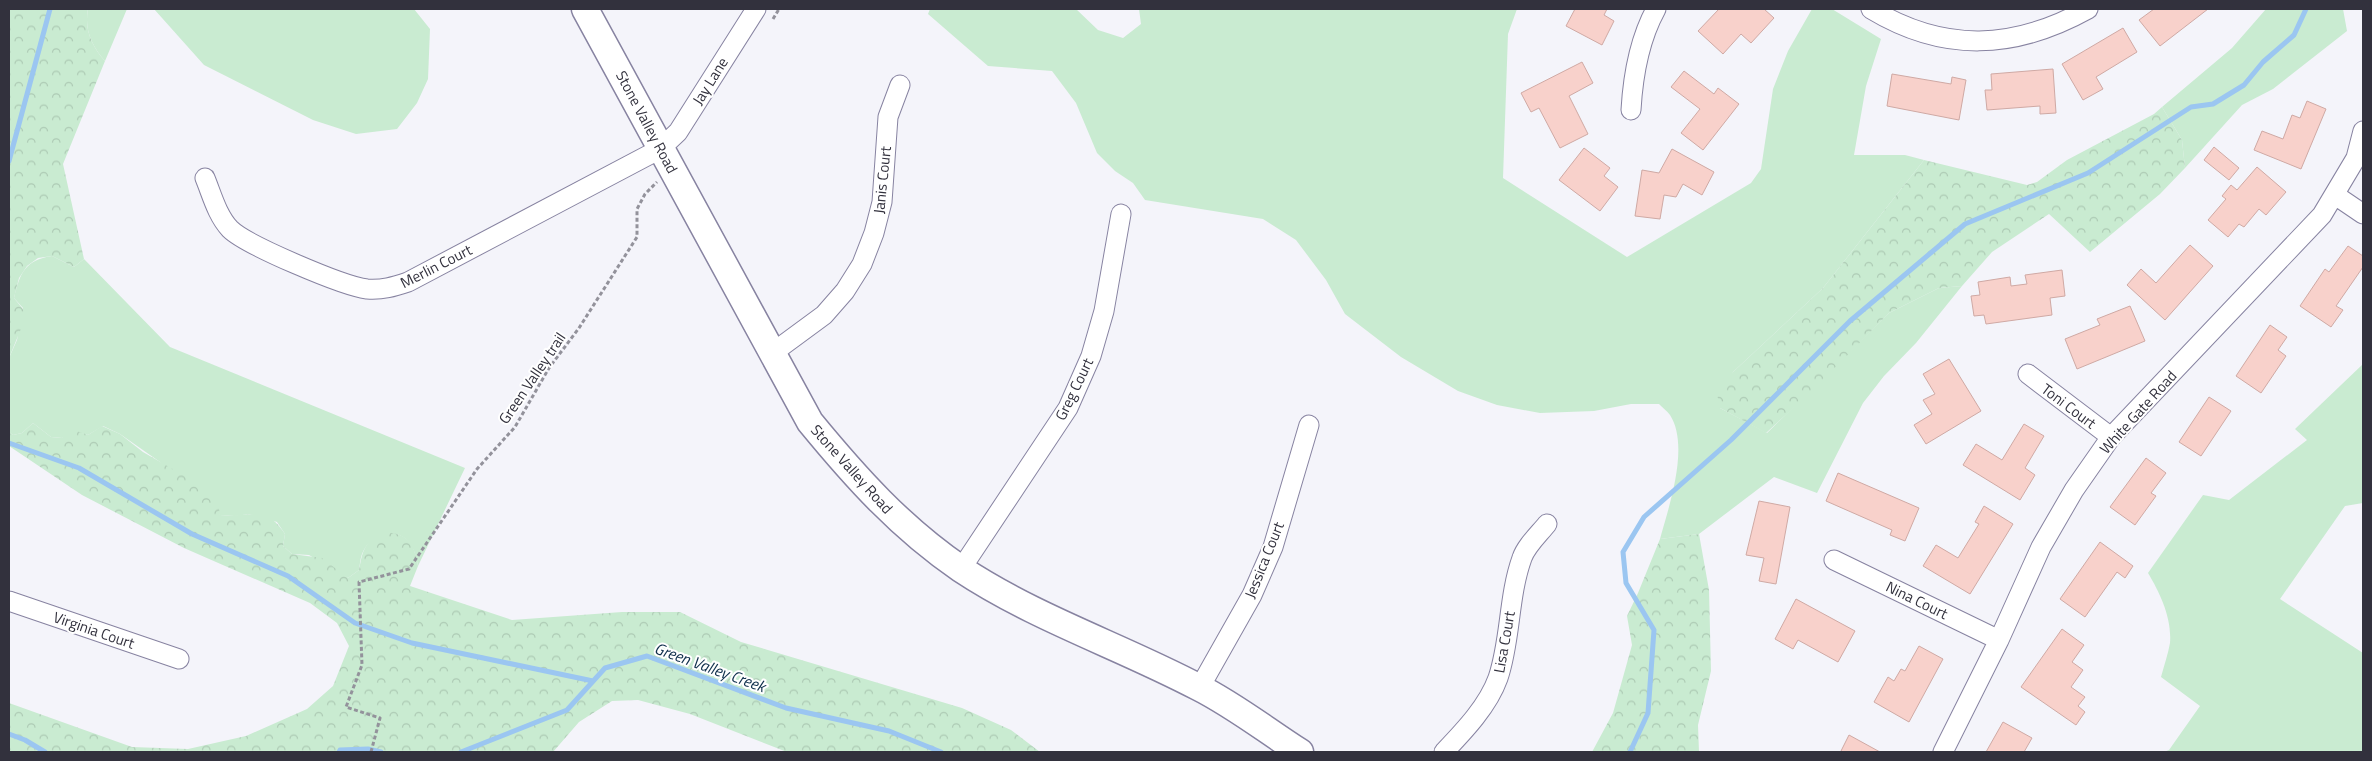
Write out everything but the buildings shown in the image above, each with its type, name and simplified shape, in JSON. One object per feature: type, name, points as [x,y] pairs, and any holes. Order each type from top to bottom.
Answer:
[{"type":"street","name":"Stone Valley Road","points":[[585,9],[771,354],[810,422],[858,480],[894,516],[961,568],[1033,609],[1200,687],[1300,752]]},
{"type":"street","name":"Jay Lane","points":[[666,159],[678,132],[756,9]]},
{"type":"street","points":[[1631,110],[1636,66],[1646,27],[1656,9]]},
{"type":"street","points":[[1871,9],[1895,24],[1939,38],[1989,42],[2031,34],[2061,24],[2088,9]]},
{"type":"street","name":"Janis Court","points":[[771,354],[824,315],[845,291],[862,264],[874,233],[882,202],[888,117],[900,85]]},
{"type":"street","name":"White Gate Road","points":[[1943,752],[1999,640],[2041,547],[2074,490],[2111,437],[2322,215],[2356,158],[2363,131]]},
{"type":"street","name":"Merlin Court","points":[[205,178],[221,218],[245,240],[346,284],[386,290],[666,159]]},
{"type":"street","points":[[2334,195],[2363,214]]},
{"type":"street","name":"Greg Court","points":[[961,568],[1068,408],[1091,356],[1104,311],[1121,214]]},
{"type":"street","name":"Toni Court","points":[[2028,374],[2111,437]]},
{"type":"street","name":"Jessica Court","points":[[1200,687],[1252,595],[1273,547],[1309,425]]},
{"type":"street","name":"Lisa Court","points":[[1444,752],[1460,736],[1485,701],[1497,679],[1504,654],[1510,604],[1522,556],[1547,524]]},
{"type":"street","name":"Nina Court","points":[[1834,560],[1999,640]]},
{"type":"street","name":"Virginia Court","points":[[9,601],[179,659]]},
{"type":"path","points":[[768,25],[779,9]]},
{"type":"path","name":"Green Valley trail","points":[[371,752],[380,718],[346,707],[362,665],[359,582],[409,569],[476,469],[515,426],[549,368],[580,328],[637,237],[637,209],[666,159]]},
{"type":"green space","points":[[10,9],[88,9],[88,31],[96,49],[105,61],[63,164],[84,259],[74,267],[52,256],[38,258],[27,266],[19,278],[14,298],[27,314],[9,358]]},
{"type":"green space","points":[[88,9],[127,9],[105,61],[96,49],[88,31]]},
{"type":"green space","points":[[154,9],[414,9],[430,29],[428,79],[417,103],[397,129],[356,134],[313,120],[204,65]]},
{"type":"green space","points":[[930,9],[1076,9],[1098,30],[1123,38],[1141,24],[1139,9],[1517,9],[1508,34],[1503,178],[1627,257],[1751,183],[1761,169],[1773,89],[1788,51],[1812,9],[1832,9],[1881,39],[1866,86],[1854,155],[1905,155],[1924,160],[1823,288],[1733,372],[1720,408],[1767,433],[1889,313],[1939,288],[1962,286],[1916,343],[1884,376],[1863,403],[1817,493],[1774,477],[1699,534],[1660,539],[1676,476],[1678,443],[1676,428],[1670,415],[1659,404],[1631,404],[1594,411],[1540,413],[1497,405],[1458,391],[1401,357],[1345,314],[1326,280],[1296,240],[1263,219],[1145,200],[1133,183],[1115,171],[1097,153],[1076,103],[1052,71],[988,66],[928,14]]},
{"type":"green space","points":[[2266,9],[2343,9],[2347,31],[2273,89],[2242,105],[2185,168],[2182,140],[2162,107],[2232,48]]},
{"type":"green space","points":[[2162,107],[2182,140],[2185,168],[2160,194],[2090,252],[2049,214],[1992,252],[1962,286],[1939,288],[1889,313],[1810,393],[1766,433],[1720,408],[1717,394],[1733,372],[1823,288],[1924,160],[2027,185],[2037,182],[2067,160],[2154,114]]},
{"type":"green space","points":[[52,256],[74,267],[84,259],[170,347],[465,468],[418,566],[414,551],[407,540],[400,535],[393,534],[378,536],[372,541],[362,554],[359,570],[348,578],[309,555],[292,554],[283,546],[285,534],[277,522],[250,514],[220,515],[160,462],[120,434],[103,426],[88,435],[77,432],[62,438],[51,437],[33,423],[22,433],[13,435],[9,432],[9,358],[17,340],[23,308],[14,298],[25,269],[36,261]]},
{"type":"green space","points":[[2363,364],[2363,503],[2345,506],[2280,599],[2363,653],[2363,752],[2164,752],[2169,750],[2200,706],[2161,677],[2170,643],[2169,624],[2161,597],[2148,573],[2203,495],[2229,500],[2307,440],[2295,429]]},
{"type":"green space","points":[[33,423],[51,437],[62,438],[71,429],[88,435],[102,426],[120,434],[143,452],[204,487],[218,503],[220,515],[256,514],[271,518],[285,534],[283,546],[292,554],[322,558],[348,578],[359,570],[364,551],[370,541],[381,534],[393,533],[404,537],[413,547],[418,566],[410,586],[512,620],[622,612],[680,612],[741,642],[962,708],[1011,730],[1040,752],[787,752],[690,714],[638,700],[612,701],[579,722],[553,752],[9,752],[9,703],[132,747],[188,749],[246,736],[307,709],[333,686],[349,646],[337,623],[310,603],[184,548],[82,495],[9,446],[9,432],[13,435],[22,433]]},
{"type":"green space","points":[[1699,534],[1709,590],[1711,671],[1698,725],[1699,752],[1592,752],[1613,713],[1632,645],[1627,616],[1660,539]]},
{"type":"waterway","points":[[9,161],[50,9]]},
{"type":"waterway","points":[[1630,752],[1648,713],[1654,630],[1626,583],[1623,552],[1644,517],[1731,440],[1850,321],[1965,224],[2088,173],[2191,107],[2213,104],[2244,85],[2263,62],[2294,35],[2306,9]]},
{"type":"waterway","points":[[9,443],[79,468],[192,534],[288,576],[355,623],[412,643],[593,681]]},
{"type":"waterway","name":"Green Valley Creek","points":[[461,752],[567,710],[605,668],[647,656],[786,708],[889,731],[941,752]]},
{"type":"waterway","points":[[9,734],[25,740],[45,752]]},
{"type":"waterway","name":"Green Valley Creek","points":[[339,752],[340,750],[368,749],[381,752]]}]
